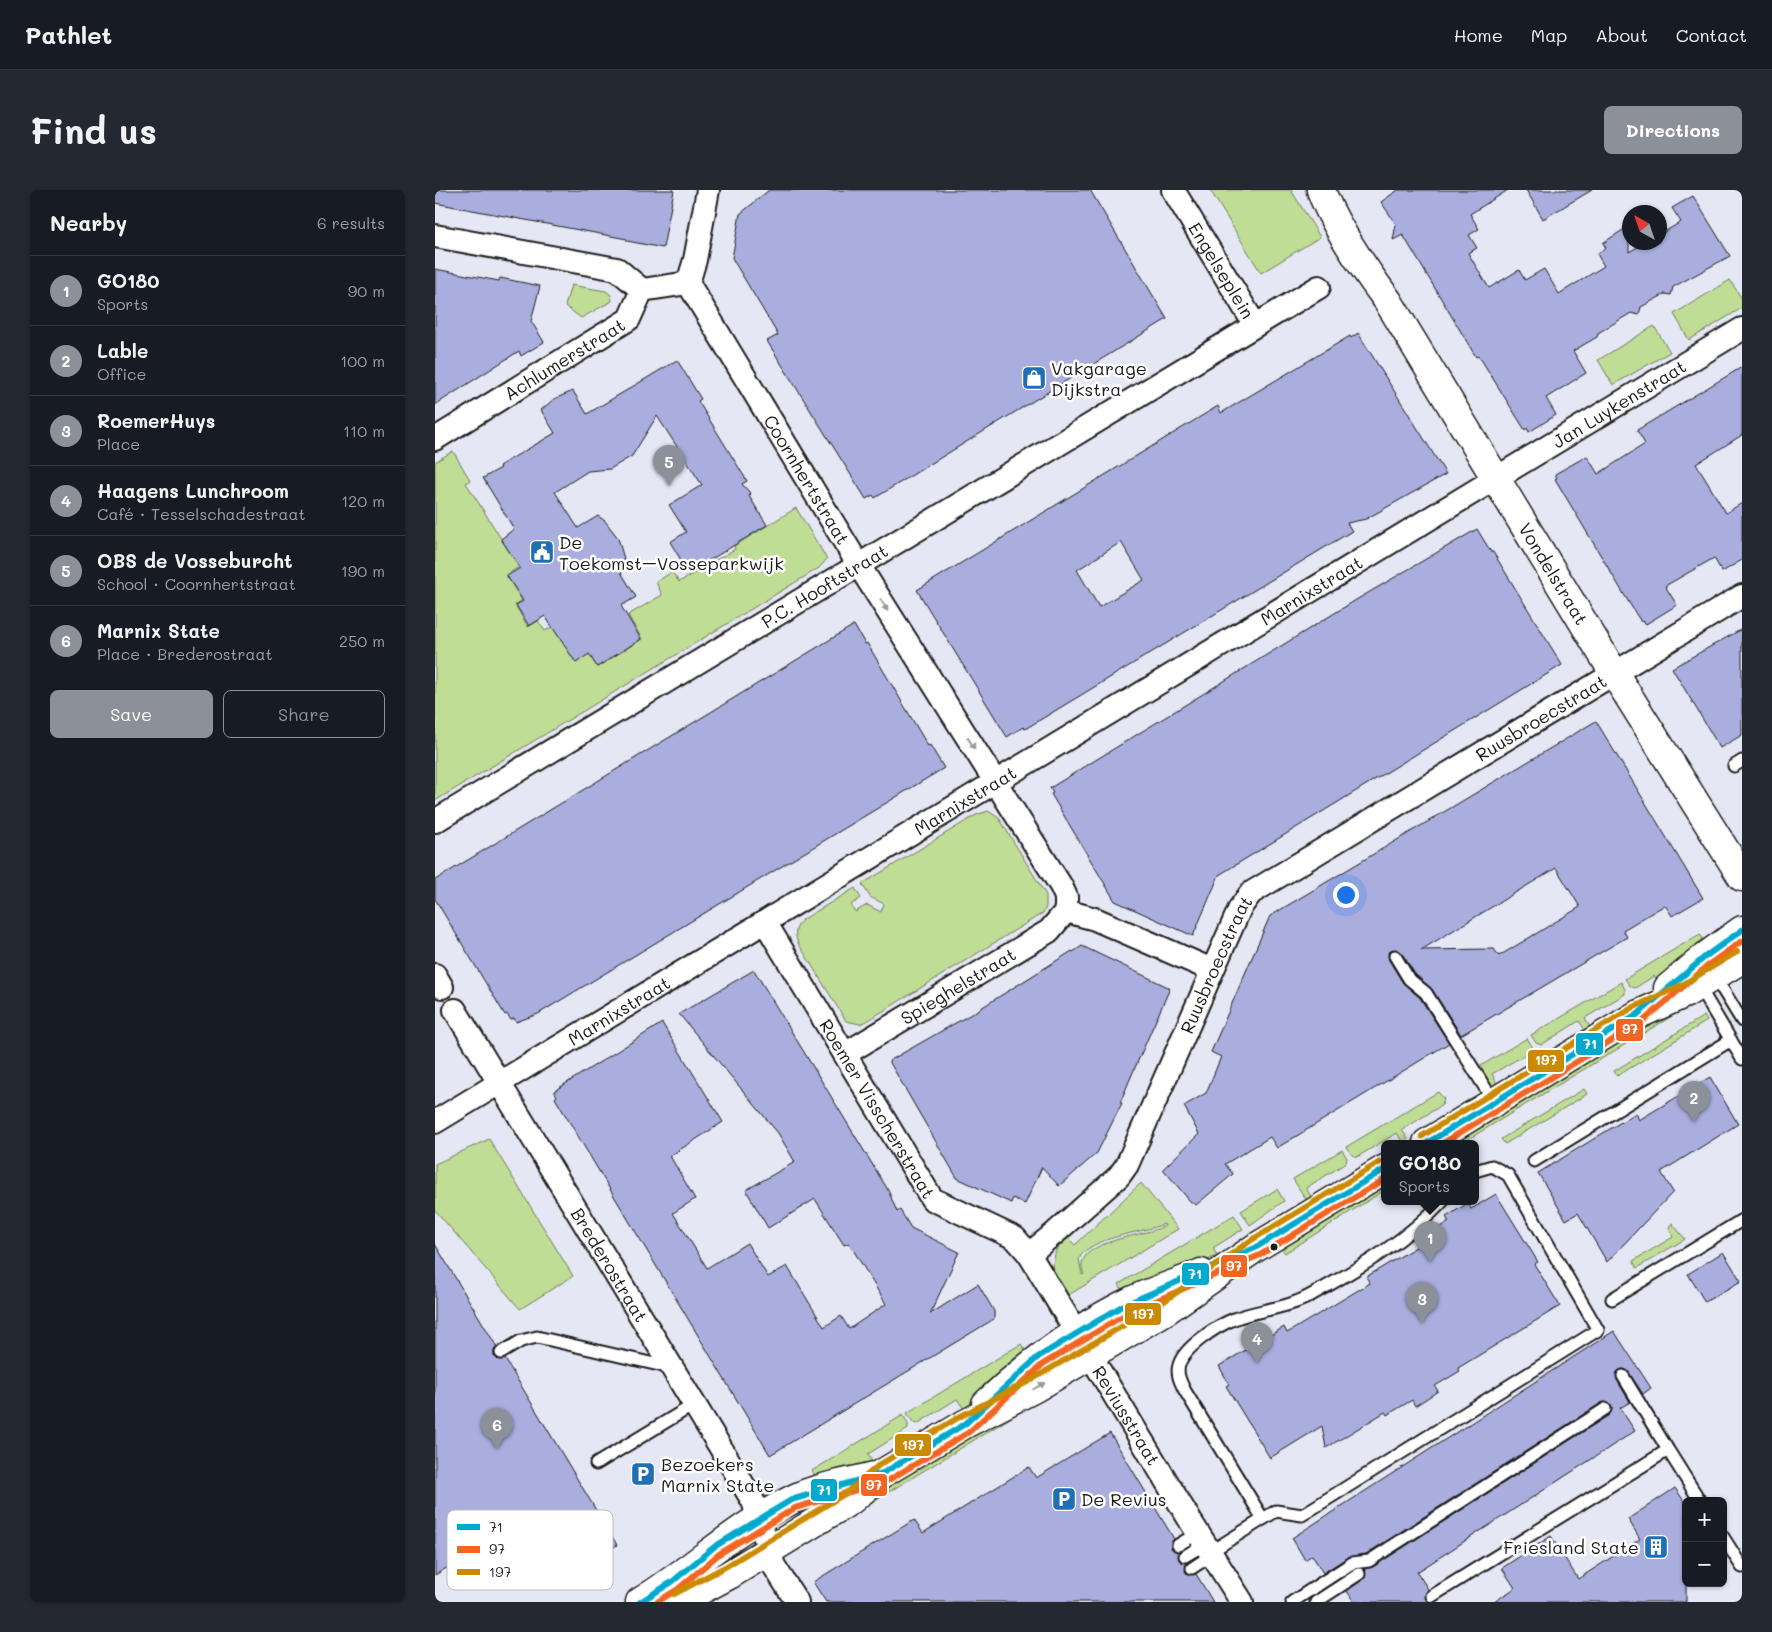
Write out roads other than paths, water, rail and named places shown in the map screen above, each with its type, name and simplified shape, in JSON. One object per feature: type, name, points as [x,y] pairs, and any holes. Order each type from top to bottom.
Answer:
[{"type":"main road","name":"Vondelstraat","points":[[1321,190],[1326,204],[1366,270],[1388,301],[1613,673],[1742,877]]},
{"type":"main road","points":[[1432,1140],[1637,1015],[1700,973],[1742,930]]},
{"type":"main road","points":[[1700,973],[1742,959]]},
{"type":"main road","points":[[679,1602],[851,1500],[883,1473],[965,1424],[1016,1375],[1038,1357],[1083,1345],[1132,1301],[1255,1248],[1381,1171]]},
{"type":"main road","points":[[640,1602],[673,1582],[714,1547],[803,1495],[883,1473]]},
{"type":"street","points":[[435,236],[617,269],[642,290],[688,283],[695,260],[708,190]]},
{"type":"street","name":"Engelseplein","points":[[1173,190],[1255,325]]},
{"type":"street","name":"Coornhertstraat","points":[[688,283],[858,564],[1061,886],[1066,897],[1066,911]]},
{"type":"street","name":"Engelseplein","points":[[1213,350],[1319,286]]},
{"type":"street","name":"Achlumerstraat","points":[[435,439],[629,319],[642,290]]},
{"type":"street","name":"Jan Luykenstraat","points":[[1496,478],[1742,330]]},
{"type":"street","name":"P.C. Hooftstraat","points":[[435,821],[1213,350]]},
{"type":"street","name":"Marnixstraat","points":[[435,1122],[1496,478]]},
{"type":"street","points":[[1613,673],[1742,596]]},
{"type":"street","name":"Ruusbroecstraat","points":[[1029,1254],[1119,1176],[1127,1165],[1240,908],[1251,893],[1613,673]]},
{"type":"street","points":[[1066,911],[1095,919],[1212,970]]},
{"type":"street","name":"Spieghelstraat","points":[[845,1054],[1049,931],[1066,911]]},
{"type":"street","name":"Roemer Visscherstraat","points":[[765,922],[932,1199],[1015,1238],[1029,1254]]},
{"type":"street","name":"Brederostraat","points":[[455,1010],[501,1082],[753,1501],[774,1566],[797,1602]]},
{"type":"street","points":[[1029,1254],[1083,1345]]},
{"type":"street","name":"Reviusstraat","points":[[1083,1345],[1242,1602]]},
{"type":"lane","points":[[1395,956],[1409,979],[1426,993],[1494,1102]]},
{"type":"lane","points":[[1700,973],[1723,990],[1742,1021]]},
{"type":"lane","points":[[1700,973],[1731,1040],[1742,1059]]},
{"type":"lane","points":[[1534,1161],[1731,1040]]},
{"type":"lane","points":[[1185,1556],[1276,1511],[1303,1514],[1598,1330],[1508,1175],[1492,1166],[1479,1170]]},
{"type":"lane","points":[[1263,1519],[1185,1390],[1179,1378],[1178,1366],[1193,1345],[1220,1326],[1235,1319],[1280,1308],[1312,1295],[1407,1236],[1439,1205]]},
{"type":"lane","points":[[1612,1299],[1742,1220]]},
{"type":"lane","points":[[501,1353],[521,1341],[537,1337],[673,1368]]},
{"type":"lane","points":[[1623,1376],[1697,1497]]},
{"type":"lane","points":[[596,1464],[695,1404]]},
{"type":"lane","points":[[1292,1602],[1352,1563],[1369,1560],[1605,1409]]},
{"type":"lane","points":[[1433,1596],[1668,1450]]},
{"type":"lane","points":[[1726,1542],[1742,1567]]},
{"type":"lane","points":[[1178,1545],[1206,1546]]},
{"type":"lane","points":[[1192,1568],[1206,1546]]},
{"type":"lane","points":[[1317,1602],[1330,1598],[1359,1574]]},
{"type":"place","name":"Vakgarage Dijkstra","points":[[1034,378]]},
{"type":"place","name":"OBS de Vosseburcht","points":[[669,486]]},
{"type":"place","name":"De Toekomst–Vosseparkwijk","points":[[542,552]]},
{"type":"place","name":"Lable","points":[[1694,1122]]},
{"type":"place","name":"GO180","points":[[1430,1262]]},
{"type":"place","name":"RoemerHuys","points":[[1422,1323]]},
{"type":"place","name":"Haagens Lunchroom","points":[[1257,1363]]},
{"type":"place","name":"Marnix State","points":[[497,1449]]},
{"type":"place","name":"Bezoekers Marnix State","points":[[643,1474]]},
{"type":"place","name":"De Revius","points":[[1064,1499]]},
{"type":"place","name":"Friesland State","points":[[1656,1547]]}]
